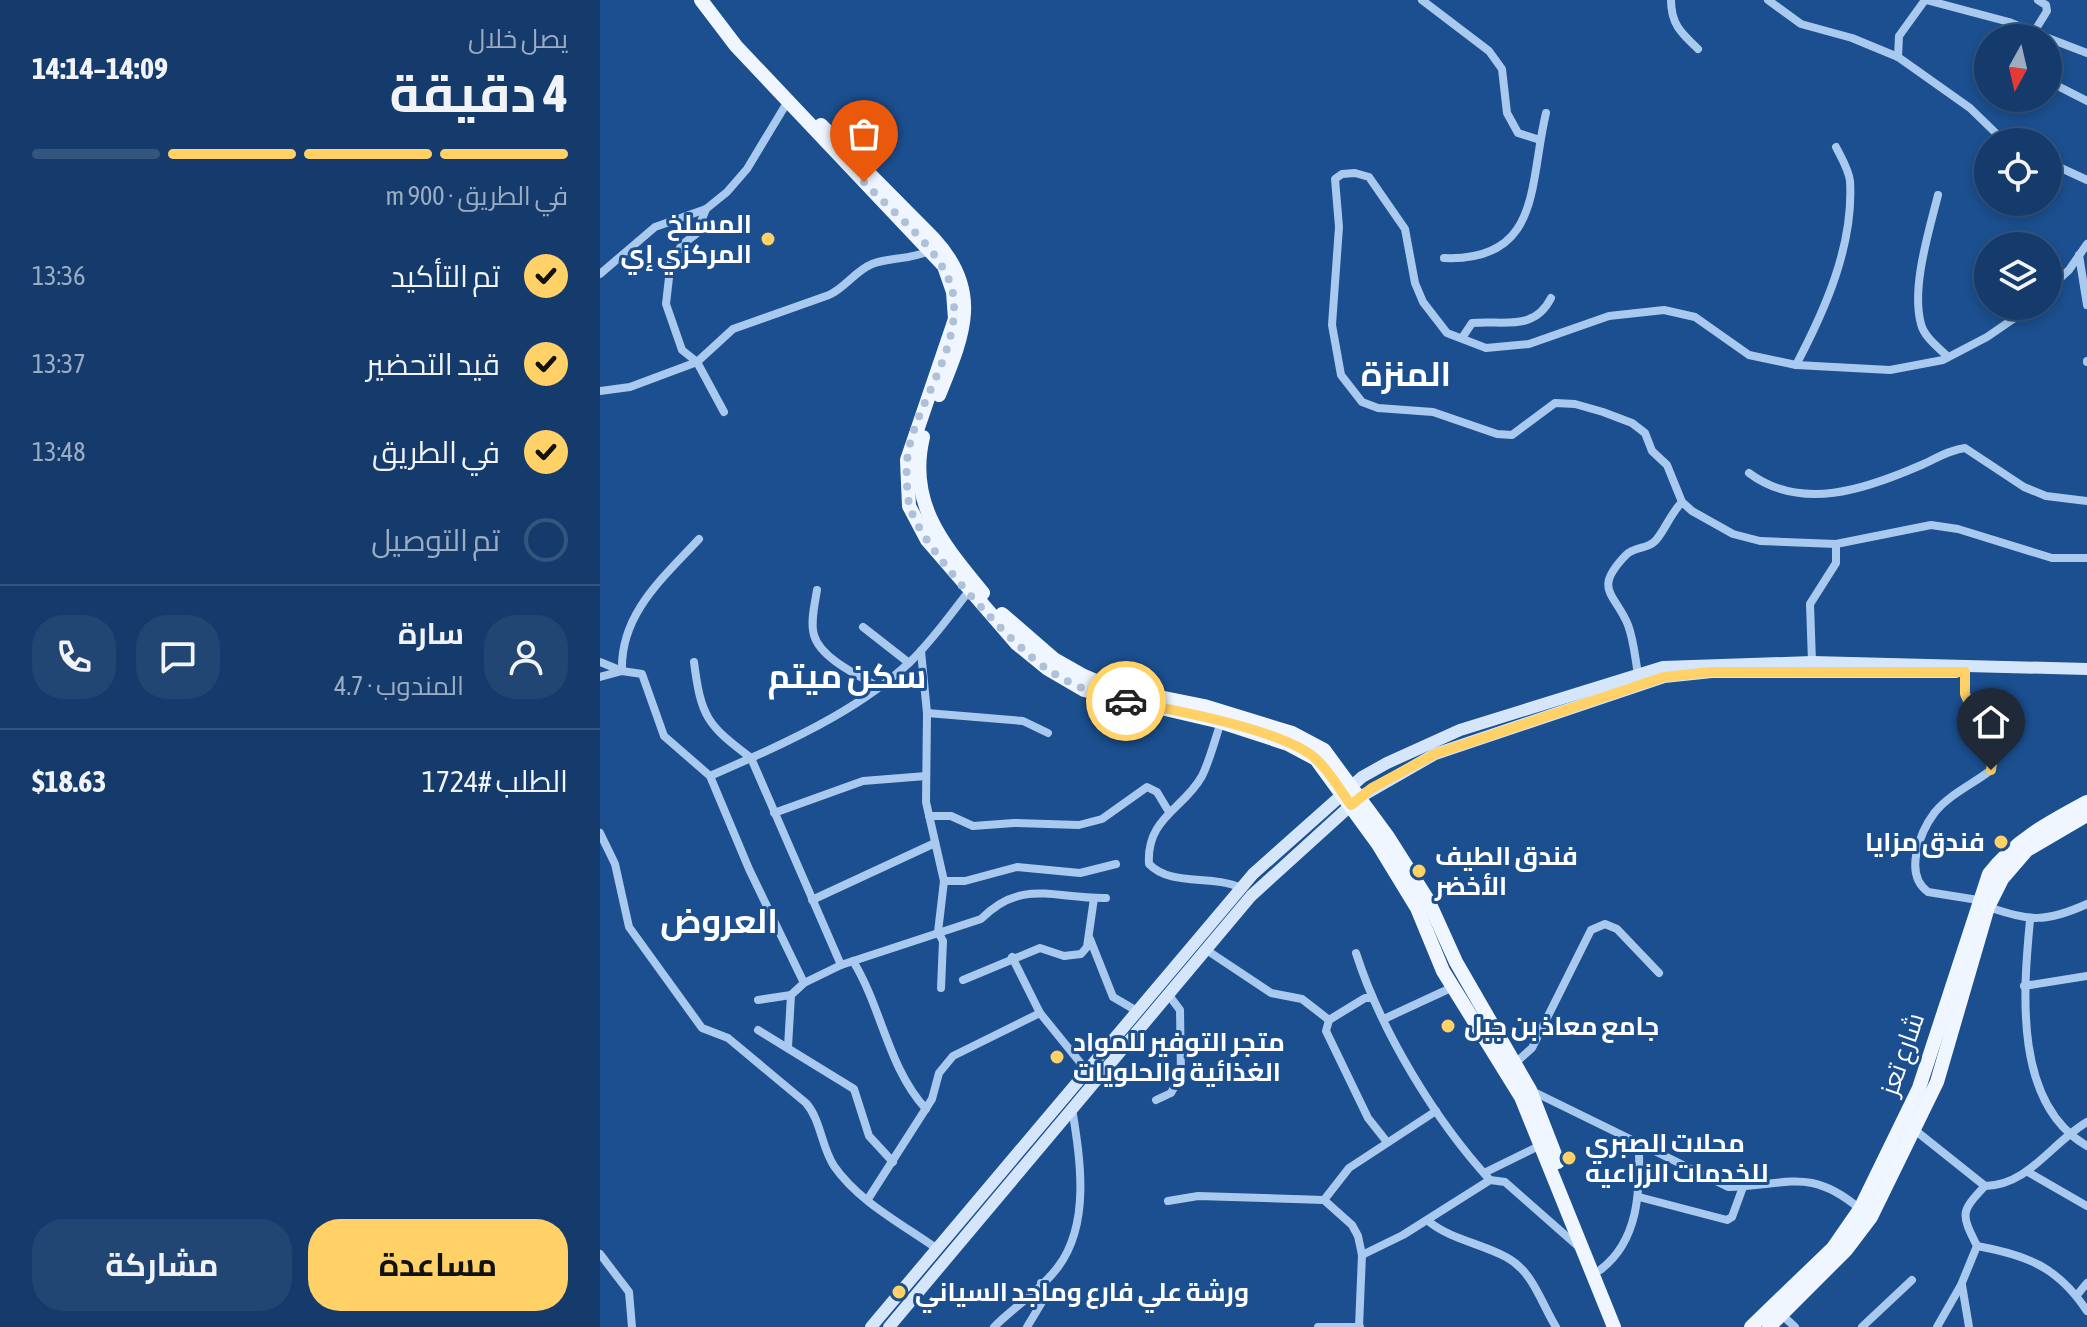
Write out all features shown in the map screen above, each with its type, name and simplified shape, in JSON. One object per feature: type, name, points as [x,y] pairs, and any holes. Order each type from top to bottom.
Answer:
[{"type":"main road","points":[[701,0],[736,46],[788,101],[952,258],[966,302],[956,356],[926,426],[919,456],[925,510],[957,561],[1021,633],[1084,676],[1110,687],[1204,706],[1292,733],[1324,750],[1417,908],[1453,987],[1510,1068],[1530,1090],[1600,1270],[1617,1327]]},
{"type":"main road","points":[[888,199],[944,266],[953,292],[955,319],[907,460],[909,506],[927,540],[1016,643],[1048,669],[1084,690],[1221,722],[1304,750],[1352,796],[1428,900],[1510,1068],[1617,1327]]},
{"type":"main road","points":[[1551,708],[1638,674],[1663,667],[1695,664],[1812,662],[2087,669]]},
{"type":"main road","points":[[882,1325],[936,1248],[1063,1112],[1087,1071],[1241,888],[1257,879],[1387,763],[1460,730],[1676,675],[1712,672],[1965,672],[2087,677]]},
{"type":"main road","name":"شارع تعز","points":[[1769,1327],[1860,1232],[1909,1125],[1983,904],[1989,874],[2005,853],[2087,802]]},
{"type":"main road","name":"شارع تعز","points":[[1983,904],[2016,861],[2042,840],[2087,815]]},
{"type":"main road","points":[[882,1325],[1168,994],[1257,879]]},
{"type":"main road","name":"شارع تعز","points":[[1751,1327],[1833,1248],[1860,1209],[1909,1125]]},
{"type":"street","points":[[1422,0],[1489,51],[1502,69],[1507,113],[1518,133],[1540,140]]},
{"type":"street","points":[[1671,0],[1671,15],[1678,31],[1698,49]]},
{"type":"street","points":[[1768,0],[1801,24],[1852,38],[1898,57],[1970,108],[1991,128]]},
{"type":"street","points":[[1898,57],[1899,36],[1926,0],[2014,24]]},
{"type":"street","points":[[2038,0],[2046,5],[2047,11],[2039,24]]},
{"type":"street","points":[[2062,43],[2087,53]]},
{"type":"street","points":[[2062,88],[2087,101]]},
{"type":"street","points":[[724,412],[697,362],[682,350],[666,304],[671,260],[683,244],[696,234],[706,209],[747,169],[788,101]]},
{"type":"street","points":[[1444,258],[1464,259],[1493,251],[1517,233],[1533,197],[1546,113]]},
{"type":"street","points":[[1796,365],[1823,315],[1847,229],[1850,178],[1836,147]]},
{"type":"street","points":[[2062,168],[2087,180]]},
{"type":"street","points":[[2012,320],[1948,357],[1890,370],[1796,365],[1749,355],[1695,317],[1664,310],[1609,316],[1529,344],[1486,348],[1447,333],[1423,302],[1415,283],[1405,229],[1369,177],[1355,173],[1342,174],[1335,179],[1339,227],[1332,325],[1341,375],[1362,402],[1378,408],[1433,412],[1497,434],[1512,435],[1555,403],[1575,404],[1603,412],[1632,423],[1645,433],[1652,451],[1667,465],[1682,502],[1702,518],[1733,534],[1784,544],[1836,544],[1931,525],[1958,529],[2052,558],[2087,558]]},
{"type":"street","points":[[1938,195],[1924,255],[1918,304],[1921,327],[1948,357]]},
{"type":"street","points":[[600,274],[655,227],[706,209]]},
{"type":"street","points":[[2062,274],[2087,244]]},
{"type":"street","points":[[600,391],[630,387],[697,362],[733,329],[844,288],[870,265],[912,259],[929,251]]},
{"type":"street","points":[[2079,255],[2087,305]]},
{"type":"street","points":[[1462,338],[1472,323],[1529,321],[1543,313],[1551,298]]},
{"type":"street","points":[[1749,473],[1798,493],[1833,494],[1872,485],[1965,448],[2024,487],[2046,496],[2087,501]]},
{"type":"street","points":[[1638,674],[1633,641],[1627,622],[1608,594],[1609,582],[1625,556],[1658,538],[1668,515],[1682,502]]},
{"type":"street","points":[[622,671],[622,654],[629,625],[644,599],[699,539]]},
{"type":"street","points":[[1812,662],[1810,604],[1836,563],[1836,544]]},
{"type":"street","points":[[817,590],[813,625],[815,640],[834,661],[879,687]]},
{"type":"street","points":[[710,776],[782,745],[879,687],[921,651],[969,591]]},
{"type":"street","points":[[863,627],[909,663]]},
{"type":"street","points":[[921,651],[927,713],[929,816],[944,881],[938,932],[943,941],[941,988]]},
{"type":"street","points":[[600,662],[622,671],[642,674],[664,736],[710,776],[749,869],[804,983]]},
{"type":"street","points":[[694,662],[699,700],[714,730],[751,758],[841,965]]},
{"type":"street","points":[[600,677],[622,671]]},
{"type":"street","points":[[1965,672],[1965,694],[1993,763],[1991,770],[1935,812],[1920,841],[1915,860],[1918,878],[1928,892],[1983,904],[2030,920],[2062,916],[2087,904]]},
{"type":"street","points":[[927,713],[1023,721],[1048,733]]},
{"type":"street","points":[[1221,722],[1201,777],[1169,812],[1148,846],[1149,864],[1158,873],[1228,882],[1241,888]]},
{"type":"street","points":[[774,813],[863,781],[926,776]]},
{"type":"street","points":[[929,816],[951,816],[982,827],[1014,823],[1079,825],[1102,819],[1147,787],[1157,792],[1169,812]]},
{"type":"street","points":[[600,833],[615,864],[629,927],[702,1028],[728,1038],[806,1103],[813,1111],[822,1143],[833,1165],[868,1199],[936,1248]]},
{"type":"street","points":[[812,900],[935,843]]},
{"type":"street","points":[[944,881],[965,881],[1017,867],[1080,873],[1116,864]]},
{"type":"street","points":[[758,1000],[791,995],[804,983],[841,965],[981,919],[998,902],[1014,894],[1106,898]]},
{"type":"street","points":[[963,980],[1012,957],[1040,948],[1074,957],[1087,947],[1094,898]]},
{"type":"street","points":[[2030,920],[2024,986],[2037,1086],[2067,1134],[2087,1146]]},
{"type":"street","points":[[1510,1068],[1532,1048],[1591,930],[1605,924],[1617,929],[1659,973]]},
{"type":"street","points":[[1088,934],[1113,997],[1137,1011]]},
{"type":"street","points":[[1205,949],[1271,993],[1302,999],[1329,1020]]},
{"type":"street","points":[[1356,953],[1370,998],[1436,1111],[1487,1176],[1505,1182],[1584,1252]]},
{"type":"street","points":[[1012,957],[1040,1013],[1087,1071]]},
{"type":"street","points":[[853,961],[870,988],[907,1083],[926,1109]]},
{"type":"street","points":[[2024,986],[2087,976]]},
{"type":"street","points":[[1384,1019],[1453,987]]},
{"type":"street","points":[[1156,1100],[1171,1093],[1181,1075],[1180,1010],[1168,994]]},
{"type":"street","points":[[788,1047],[791,995]]},
{"type":"street","points":[[1370,998],[1329,1020],[1326,1031],[1368,1118],[1387,1142]]},
{"type":"street","points":[[868,1199],[926,1109],[939,1073],[953,1056],[1040,1013]]},
{"type":"street","points":[[758,1030],[854,1089],[869,1136],[893,1162]]},
{"type":"street","points":[[1530,1090],[1728,1187],[1797,1179],[1836,1189],[1860,1209]]},
{"type":"street","points":[[1324,1200],[1349,1168],[1436,1111]]},
{"type":"street","points":[[994,1327],[1059,1266],[1071,1238],[1079,1204],[1080,1162],[1063,1112]]},
{"type":"street","points":[[1937,1327],[1961,1285],[1977,1246],[1964,1214],[1966,1206],[1985,1186],[2014,1181],[2028,1172],[2067,1134],[2087,1122]]},
{"type":"street","points":[[1909,1125],[1985,1186]]},
{"type":"street","points":[[1362,1255],[1427,1220],[1487,1176],[1541,1145]]},
{"type":"street","points":[[1600,1270],[1622,1250],[1639,1197],[1639,1145]]},
{"type":"street","points":[[2028,1172],[2087,1206]]},
{"type":"street","points":[[1639,1197],[1727,1220],[1732,1217],[1743,1187]]},
{"type":"street","points":[[1168,1201],[1198,1196],[1324,1200],[1352,1225],[1362,1255],[1359,1327],[1320,1327]]},
{"type":"street","points":[[1427,1220],[1437,1229],[1508,1257],[1535,1287],[1556,1327]]},
{"type":"street","points":[[1977,1246],[2037,1260],[2077,1295],[2087,1311]]},
{"type":"street","points":[[600,1254],[629,1292],[632,1327]]},
{"type":"street","points":[[1862,1327],[1912,1280]]},
{"type":"street","points":[[1027,1327],[1042,1302],[1041,1283]]},
{"type":"street","points":[[2077,1295],[2087,1283]]},
{"type":"street","points":[[1961,1285],[1969,1327]]},
{"type":"street","points":[[1782,1315],[1795,1327]]},
{"type":"way so far","points":[[864,182],[944,266],[953,292],[955,319],[948,345],[907,460],[909,506],[927,540],[1016,643],[1048,669],[1084,690],[1126,701]]},
{"type":"place","name":"المسلخ المركزي إي","points":[[768,239]]},
{"type":"place","name":"فندق مزايا","points":[[2001,842]]},
{"type":"place","name":"فندق الطيف الأخضر","points":[[1419,871]]},
{"type":"place","name":"جامع معاذ بن جبل","points":[[1448,1026]]},
{"type":"place","name":"متجر التوفير للمواد الغذائية والحلويات","points":[[1057,1057]]},
{"type":"place","name":"محلات الصبري للخدمات الزراعيه","points":[[1569,1158]]},
{"type":"place","name":"ورشة علي فارع وماجد السياني","points":[[899,1292]]},
{"type":"district","name":"المنزة","points":[[1406,373]]},
{"type":"district","name":"سكن ميتم","points":[[847,675]]},
{"type":"district","name":"العروض","points":[[719,920]]},
{"type":"route","points":[[1126,701],[1221,722],[1304,750],[1316,759],[1351,805],[1372,788],[1435,754],[1664,677],[1712,672],[1965,672],[1965,694],[1993,755],[1991,770]]}]
